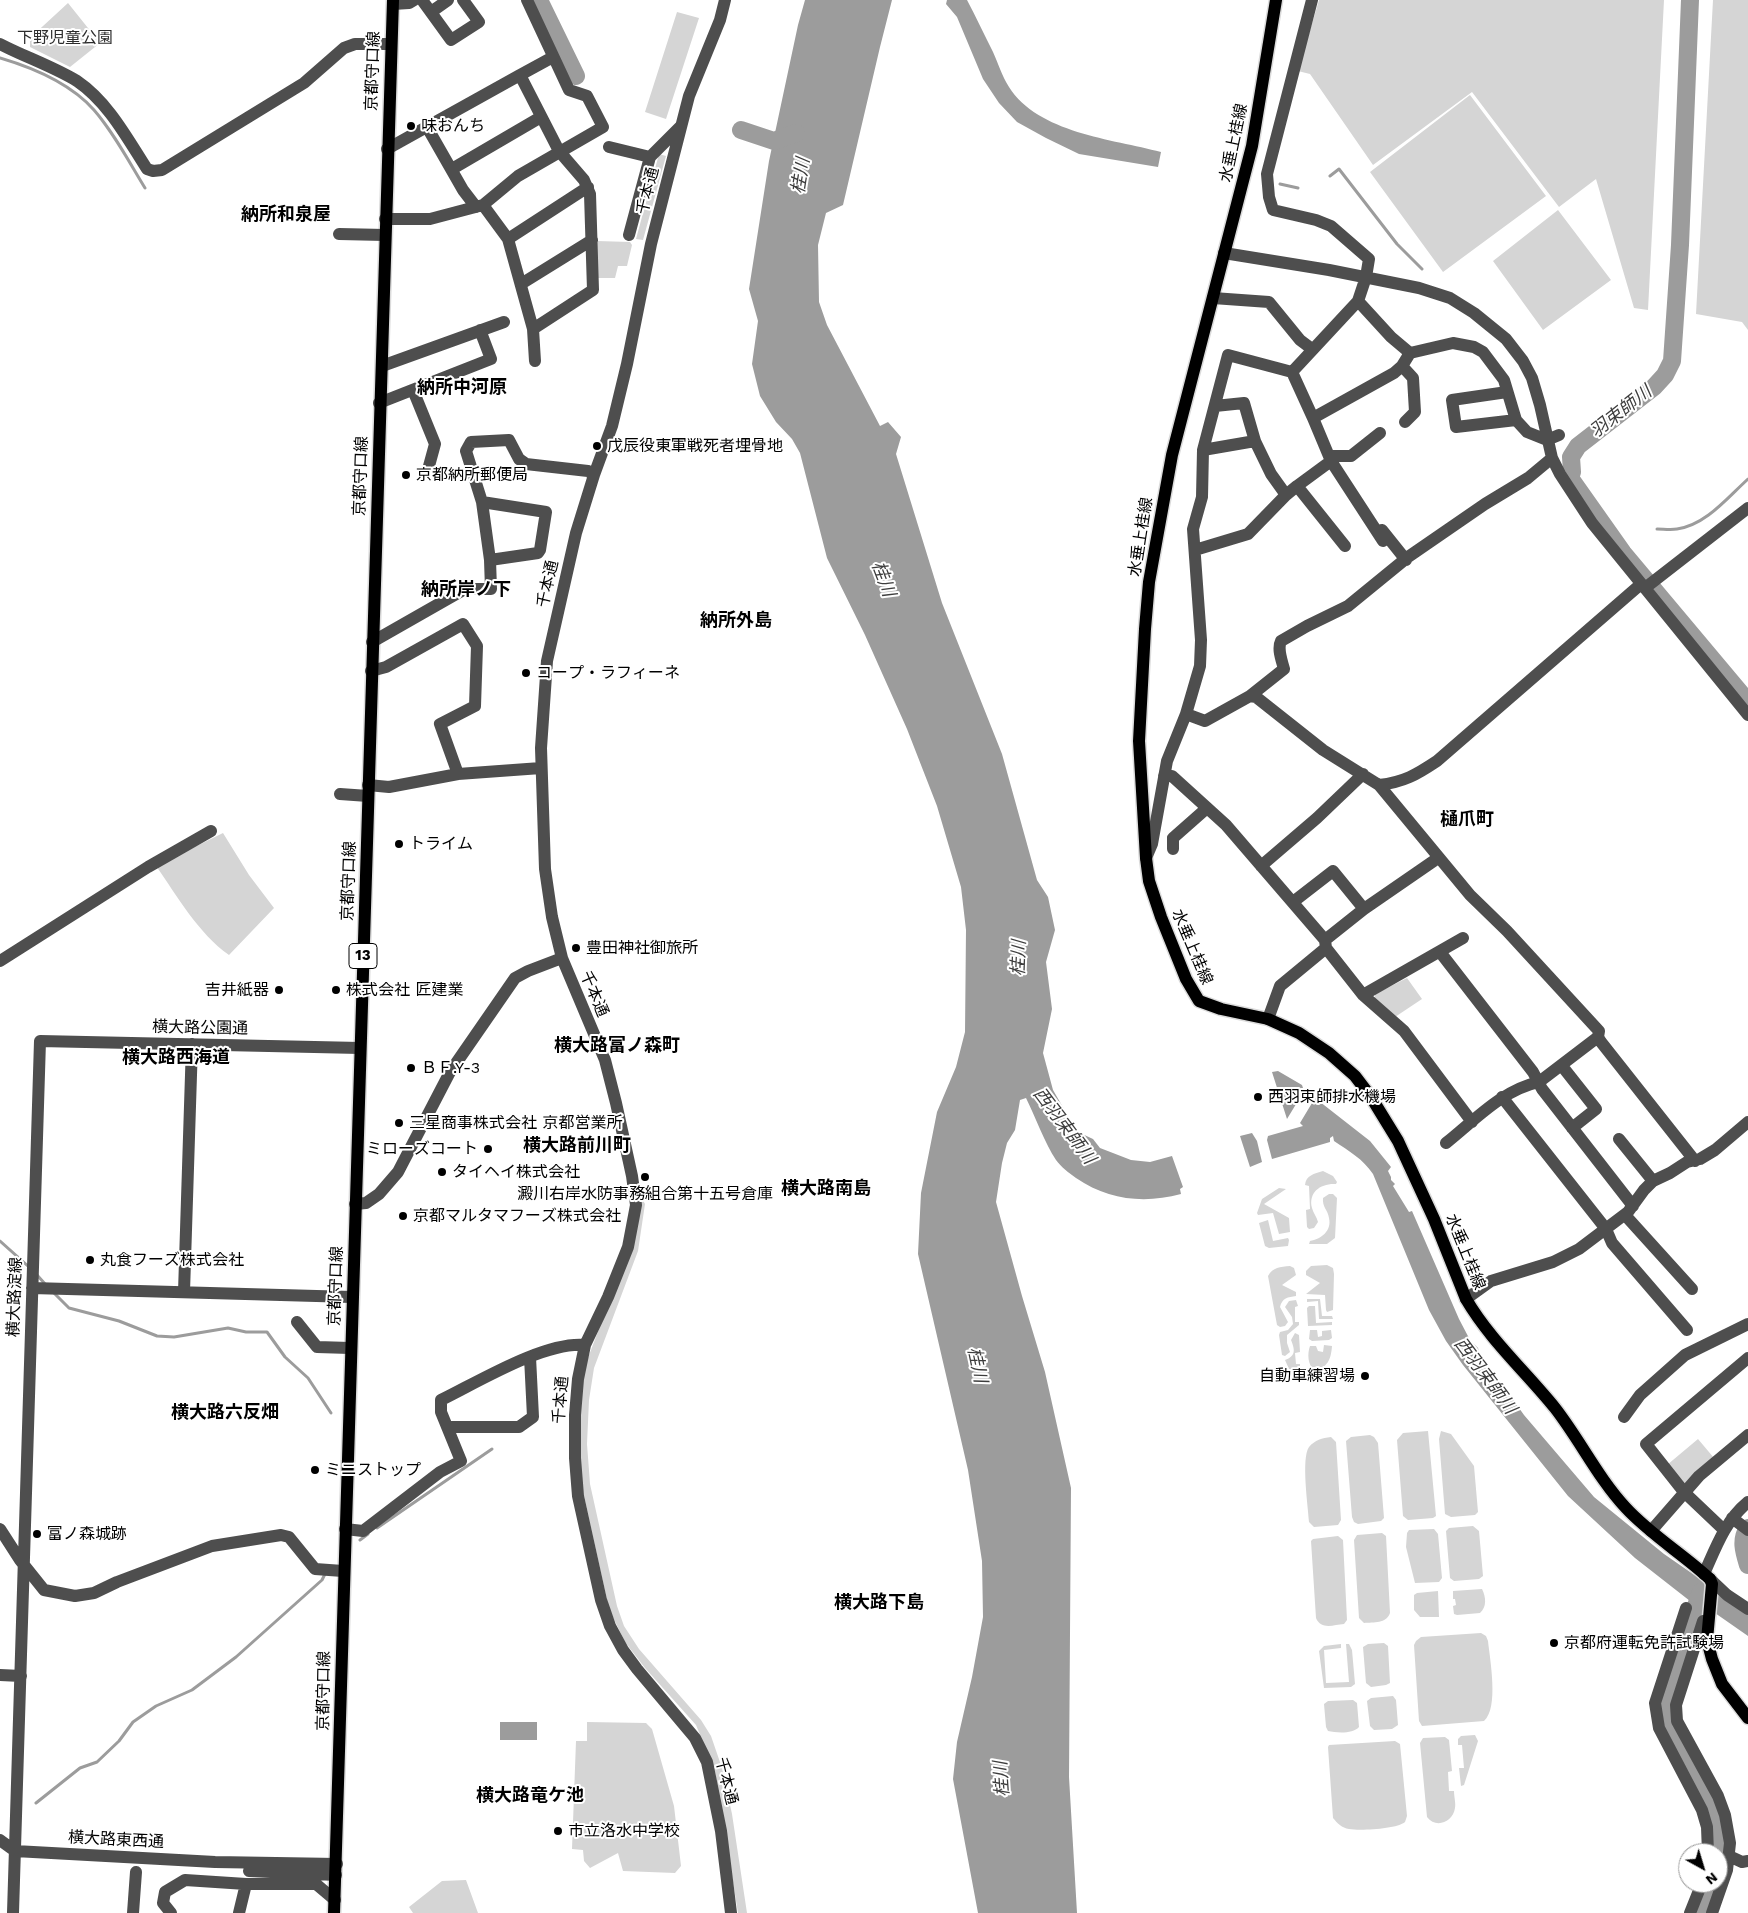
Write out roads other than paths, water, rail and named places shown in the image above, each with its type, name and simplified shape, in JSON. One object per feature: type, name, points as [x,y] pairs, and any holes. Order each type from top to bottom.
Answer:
[{"type":"main road","name":"水垂上桂線","points":[[1276,0],[1252,146],[1172,455],[1149,582],[1139,741],[1142,825],[1149,881],[1186,979],[1199,1001],[1268,1019],[1300,1033],[1329,1053],[1354,1076],[1371,1096],[1398,1141],[1434,1219],[1466,1299],[1486,1329],[1554,1408],[1625,1507],[1709,1579]]},
{"type":"main road","name":"京都守口線","points":[[334,1906],[339,1571],[345,1529],[379,403],[382,366],[390,44],[393,2]]},
{"type":"main road","points":[[1709,1579],[1707,1640],[1714,1667],[1726,1691],[1748,1718]]},
{"type":"street","points":[[393,2],[409,3],[414,0]]},
{"type":"street","points":[[422,0],[451,40],[479,22],[463,0]]},
{"type":"street","points":[[431,12],[448,0]]},
{"type":"street","points":[[385,219],[430,219],[480,206],[518,176],[603,127],[587,96],[569,90],[527,0]]},
{"type":"street","name":"千本通","points":[[725,0],[720,20],[689,96],[680,126],[651,244],[627,364],[612,426],[576,533],[547,661],[541,768],[546,869],[552,917],[562,958],[604,1060],[616,1103],[632,1176],[636,1205],[628,1246],[608,1297],[585,1345],[578,1379],[575,1414],[575,1458],[578,1496],[601,1600],[610,1626],[623,1650],[637,1669],[695,1738],[707,1762],[721,1831],[731,1913]]},
{"type":"street","points":[[1292,372],[1358,301],[1366,277],[1369,259],[1331,226],[1316,220],[1273,210],[1269,197],[1267,174],[1312,0]]},
{"type":"street","points":[[0,44],[48,65],[79,82],[98,99],[116,120],[147,169],[153,171],[162,170],[304,83],[344,48],[355,44],[390,44]]},
{"type":"street","points":[[387,149],[554,57]]},
{"type":"street","points":[[520,75],[559,151],[588,187],[590,194],[593,290],[533,329]]},
{"type":"street","points":[[452,169],[541,117]]},
{"type":"street","points":[[629,235],[650,157],[680,126]]},
{"type":"street","points":[[427,127],[463,190],[480,206],[508,239],[533,329],[536,361]]},
{"type":"street","points":[[609,147],[650,157]]},
{"type":"street","points":[[508,239],[588,187]]},
{"type":"street","points":[[339,234],[385,235]]},
{"type":"street","points":[[521,284],[592,240]]},
{"type":"street","points":[[1224,253],[1403,284],[1450,298],[1474,313],[1506,339],[1523,361],[1532,378],[1552,458],[1592,523],[1748,715]]},
{"type":"street","points":[[1213,298],[1269,302],[1300,340],[1312,349]]},
{"type":"street","points":[[1358,301],[1391,337],[1410,353]]},
{"type":"street","points":[[382,366],[504,322]]},
{"type":"street","points":[[379,403],[491,358],[480,330]]},
{"type":"street","points":[[1312,418],[1394,373],[1402,366],[1410,353],[1453,343],[1474,347],[1483,352],[1504,380],[1516,420],[1527,432],[1547,440],[1559,435]]},
{"type":"street","points":[[1146,858],[1152,844],[1167,761],[1186,714],[1200,666],[1195,550],[1192,529],[1202,497],[1203,450],[1228,355],[1292,372]]},
{"type":"street","points":[[1402,366],[1412,378],[1415,412],[1405,422]]},
{"type":"street","points":[[1292,372],[1330,458],[1354,499],[1383,541]]},
{"type":"street","points":[[413,390],[435,444],[429,466]]},
{"type":"street","points":[[1508,392],[1452,400],[1456,427],[1516,420]]},
{"type":"street","points":[[1215,406],[1244,403],[1255,441],[1271,474],[1286,495]]},
{"type":"street","points":[[1195,550],[1248,534],[1286,495],[1330,458],[1351,456],[1380,434]]},
{"type":"street","points":[[372,642],[465,589],[491,588],[490,560],[482,502],[466,451],[472,442],[509,440],[514,452],[526,464],[588,471],[594,476]]},
{"type":"street","points":[[1203,450],[1255,441]]},
{"type":"street","points":[[1186,714],[1206,721],[1250,696],[1284,669],[1279,644],[1282,641],[1307,626],[1348,606],[1406,560],[1486,504],[1528,478],[1552,458]]},
{"type":"street","points":[[1297,486],[1345,546]]},
{"type":"street","points":[[1354,499],[1362,502],[1406,560]]},
{"type":"street","points":[[482,502],[546,512],[538,553],[490,560]]},
{"type":"street","points":[[1379,785],[1402,782],[1417,775],[1437,761],[1643,586],[1748,508]]},
{"type":"street","points":[[371,671],[386,667],[463,624],[477,646],[475,706],[440,724],[458,774]]},
{"type":"street","points":[[1250,696],[1256,697],[1323,750],[1379,785],[1470,895],[1508,931],[1599,1031],[1598,1037],[1562,1066],[1539,1082],[1527,1084],[1502,1097],[1446,1143]]},
{"type":"street","points":[[340,794],[458,774],[541,768]]},
{"type":"street","points":[[1261,866],[1317,818],[1363,774]]},
{"type":"street","points":[[1164,776],[1172,776],[1226,825],[1293,902],[1363,995],[1404,1031],[1472,1122]]},
{"type":"street","points":[[1173,848],[1173,838],[1207,808]]},
{"type":"street","points":[[0,961],[148,867],[211,831]]},
{"type":"street","points":[[1268,1019],[1280,986],[1364,909],[1438,858]]},
{"type":"street","points":[[1293,902],[1333,871],[1364,909]]},
{"type":"street","points":[[1363,995],[1463,938]]},
{"type":"street","points":[[1440,952],[1533,1072],[1542,1089],[1572,1128],[1629,1210],[1692,1289]]},
{"type":"street","points":[[355,1204],[366,1203],[379,1194],[398,1172],[450,1072],[515,978],[562,958]]},
{"type":"street","points":[[1598,1037],[1695,1161]]},
{"type":"street","name":"横大路公園通","points":[[40,1041],[360,1048]]},
{"type":"street","name":"横大路淀線","points":[[13,1913],[40,1041]]},
{"type":"street","points":[[184,1292],[192,1044]]},
{"type":"street","points":[[1562,1066],[1596,1109],[1572,1128]]},
{"type":"street","points":[[1502,1097],[1606,1229],[1612,1243],[1687,1330]]},
{"type":"street","points":[[1466,1299],[1490,1281],[1553,1262],[1579,1249],[1629,1210],[1653,1181],[1687,1162],[1695,1161],[1715,1150],[1748,1122]]},
{"type":"street","points":[[1620,1139],[1653,1181]]},
{"type":"street","points":[[32,1288],[352,1297]]},
{"type":"street","points":[[297,1322],[316,1347],[350,1348]]},
{"type":"street","points":[[1624,1417],[1640,1395],[1685,1355],[1748,1324]]},
{"type":"street","points":[[345,1529],[363,1531],[440,1472],[461,1461],[441,1412],[441,1400],[530,1357],[572,1344],[585,1345]]},
{"type":"street","points":[[447,1427],[518,1427],[533,1417],[530,1357]]},
{"type":"street","points":[[1724,1530],[1684,1492],[1646,1444],[1748,1358]]},
{"type":"street","points":[[1651,1531],[1699,1476],[1748,1435]]},
{"type":"street","points":[[1748,1502],[1732,1518],[1724,1530],[1709,1579],[1727,1595],[1748,1609]]},
{"type":"street","points":[[1732,1518],[1748,1530]]},
{"type":"street","points":[[0,1529],[24,1565],[44,1590],[75,1596],[94,1593],[117,1582],[212,1546],[281,1535],[290,1537],[315,1569],[339,1571]]},
{"type":"street","points":[[1708,1843],[1708,1827],[1702,1810],[1658,1728],[1655,1703],[1687,1609],[1708,1620],[1676,1705],[1677,1721],[1718,1796],[1730,1843],[1727,1870],[1712,1913]]},
{"type":"street","points":[[0,1675],[21,1676]]},
{"type":"street","points":[[0,1840],[16,1851]]},
{"type":"street","name":"横大路東西通","points":[[16,1851],[215,1862],[237,1870],[336,1869]]},
{"type":"street","points":[[1729,1856],[1742,1862],[1748,1861]]},
{"type":"street","points":[[132,1913],[136,1872]]},
{"type":"street","points":[[171,1913],[163,1903],[165,1892],[185,1880],[246,1884],[316,1884],[334,1906]]},
{"type":"street","points":[[238,1913],[246,1884]]},
{"type":"street","points":[[1690,1913],[1698,1893]]},
{"type":"water","points":[[805,0],[892,0],[843,205],[826,213],[818,245],[819,302],[827,325],[880,426],[888,422],[901,437],[896,454],[942,603],[1002,754],[1037,880],[1048,897],[1055,930],[1046,962],[1052,1009],[1043,1053],[1053,1090],[1080,1133],[1093,1139],[1100,1148],[1131,1160],[1150,1162],[1172,1156],[1183,1187],[1180,1189],[1181,1194],[1153,1199],[1140,1199],[1114,1195],[1088,1185],[1058,1163],[1026,1098],[1020,1100],[1015,1130],[1007,1143],[1002,1163],[996,1202],[1045,1372],[1071,1488],[1069,1777],[1077,1913],[978,1913],[953,1779],[957,1742],[983,1617],[982,1561],[968,1470],[918,1254],[921,1193],[937,1112],[956,1067],[965,1032],[966,930],[961,887],[937,806],[907,729],[865,635],[827,558],[800,453],[792,439],[776,422],[760,396],[752,364],[758,321],[749,289],[769,161]]},
{"type":"water","points":[[947,0],[967,0],[1009,87],[1022,102],[1038,115],[1078,132],[1161,152],[1158,167],[1079,154],[1017,122],[999,103],[983,79],[957,17],[946,4]]},
{"type":"water","points":[[1278,1071],[1302,1085],[1304,1091],[1287,1119],[1272,1072]]},
{"type":"water","name":"西羽束師川","points":[[1315,1098],[1370,1141],[1391,1167],[1388,1171],[1391,1180],[1395,1184],[1393,1186],[1409,1212],[1412,1211],[1470,1340],[1478,1348],[1481,1359],[1489,1366],[1524,1415],[1594,1497],[1664,1554],[1748,1612],[1748,1636],[1715,1613],[1702,1612],[1695,1606],[1675,1660],[1690,1601],[1635,1558],[1568,1496],[1463,1365],[1446,1341],[1429,1310],[1373,1174],[1365,1164],[1334,1141],[1333,1136],[1330,1138],[1330,1142],[1272,1159],[1267,1140],[1268,1136],[1303,1126],[1300,1123]]},
{"type":"water","points":[[1252,1133],[1257,1141],[1262,1162],[1250,1167],[1240,1136]]},
{"type":"water","points":[[500,1722],[537,1722],[537,1740],[500,1740]]},
{"type":"waterway","points":[[539,0],[576,76]]},
{"type":"waterway","name":"羽束師川","points":[[1690,0],[1680,245],[1672,361],[1665,375],[1654,387],[1578,446],[1571,457],[1572,472],[1570,478],[1623,553],[1748,702]]},
{"type":"waterway","points":[[0,58],[51,78],[63,84],[84,100],[108,128],[145,188]]},
{"type":"waterway","points":[[741,130],[774,141],[796,133]]},
{"type":"waterway","points":[[1330,176],[1339,169],[1397,244],[1422,269]]},
{"type":"waterway","points":[[1280,184],[1298,188]]},
{"type":"waterway","points":[[1657,529],[1677,529],[1698,522],[1716,509],[1748,479]]},
{"type":"waterway","points":[[0,1241],[29,1267]]},
{"type":"waterway","points":[[37,1275],[46,1285]]},
{"type":"waterway","points":[[54,1293],[69,1308],[119,1321],[157,1336],[174,1337],[228,1328],[246,1332],[267,1332],[285,1357],[308,1378],[331,1413]]},
{"type":"waterway","points":[[377,1528],[492,1449]]},
{"type":"waterway","name":"羽束師川","points":[[1748,1528],[1743,1542],[1748,1565]]},
{"type":"waterway","points":[[360,1540],[368,1534]]},
{"type":"waterway","points":[[36,1803],[80,1768],[97,1762],[119,1741],[133,1722],[156,1706],[192,1690],[236,1657],[322,1580],[326,1572]]},
{"type":"waterway","points":[[1701,1592],[1668,1684],[1665,1722],[1683,1758],[1709,1801],[1717,1832],[1718,1843]]},
{"type":"waterway","points":[[1700,1913],[1707,1893]]},
{"type":"place","name":"味おんち","points":[[411,126]]},
{"type":"place","name":"戊辰役東軍戦死者埋骨地","points":[[597,446]]},
{"type":"place","name":"京都納所郵便局","points":[[406,475]]},
{"type":"place","name":"コープ・ラフィーネ","points":[[526,673]]},
{"type":"place","name":"トライム","points":[[399,844]]},
{"type":"place","name":"豊田神社御旅所","points":[[576,948]]},
{"type":"place","name":"吉井紙器","points":[[279,990]]},
{"type":"place","name":"株式会社 匠建業","points":[[336,990]]},
{"type":"place","name":"ＢＦ.Y-3","points":[[411,1068]]},
{"type":"place","name":"西羽束師排水機場","points":[[1258,1097]]},
{"type":"place","name":"三星商事株式会社 京都営業所","points":[[399,1123]]},
{"type":"place","name":"ミローズコート","points":[[488,1149]]},
{"type":"place","name":"タイヘイ株式会社","points":[[442,1172]]},
{"type":"place","name":"澱川右岸水防事務組合第十五号倉庫","points":[[645,1177]]},
{"type":"place","name":"京都マルタマフーズ株式会社","points":[[403,1216]]},
{"type":"place","name":"丸食フーズ株式会社","points":[[90,1260]]},
{"type":"place","name":"自動車練習場","points":[[1365,1376]]},
{"type":"place","name":"ミニストップ","points":[[315,1470]]},
{"type":"place","name":"富ノ森城跡","points":[[37,1534]]},
{"type":"place","name":"京都府運転免許試験場","points":[[1554,1643]]},
{"type":"place","name":"市立洛水中学校","points":[[558,1831]]},
{"type":"district","name":"納所和泉屋","points":[[286,215]]},
{"type":"district","name":"納所中河原","points":[[462,388]]},
{"type":"district","name":"納所岸ノ下","points":[[466,590]]},
{"type":"district","name":"納所外島","points":[[736,621]]},
{"type":"district","name":"樋爪町","points":[[1467,820]]},
{"type":"district","name":"横大路富ノ森町","points":[[617,1046]]},
{"type":"district","name":"横大路西海道","points":[[176,1058]]},
{"type":"district","name":"横大路前川町","points":[[577,1146]]},
{"type":"district","name":"横大路南島","points":[[826,1189]]},
{"type":"district","name":"横大路六反畑","points":[[225,1413]]},
{"type":"district","name":"横大路下島","points":[[879,1603]]},
{"type":"district","name":"横大路竜ケ池","points":[[530,1796]]},
{"type":"park label","name":"下野児童公園","points":[[65,38]]},
{"type":"water label","name":"桂川","points":[[801,176]]},
{"type":"water label","name":"桂川","points":[[883,579]]},
{"type":"water label","name":"桂川","points":[[1019,958]]},
{"type":"water label","name":"桂川","points":[[977,1365]]},
{"type":"water label","name":"桂川","points":[[1002,1779]]}]
